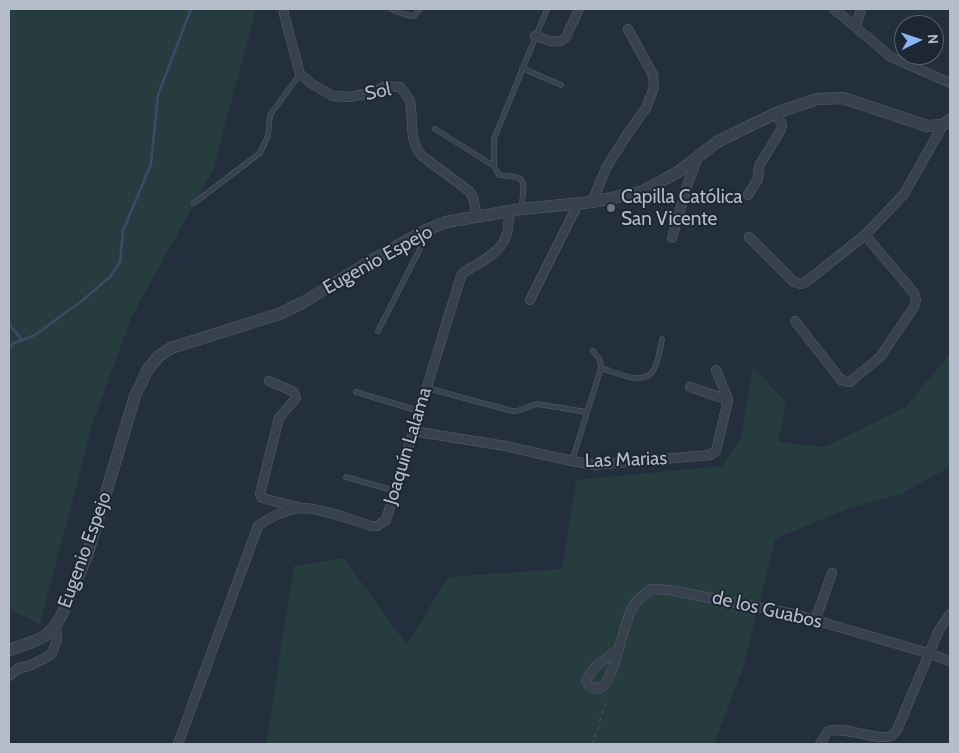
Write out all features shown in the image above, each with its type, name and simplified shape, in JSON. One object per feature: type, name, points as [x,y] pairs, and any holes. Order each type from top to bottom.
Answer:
[{"type":"street","points":[[284,9],[300,74]]},
{"type":"street","points":[[535,36],[554,42],[562,41],[566,37],[579,9]]},
{"type":"street","points":[[834,9],[891,57],[950,83]]},
{"type":"street","points":[[856,26],[862,9]]},
{"type":"street","points":[[592,202],[606,168],[646,108],[654,87],[653,76],[628,29]]},
{"type":"street","name":"Sol","points":[[300,74],[312,84],[333,96],[350,97],[386,86],[400,87],[409,98],[416,149],[422,156],[469,191],[473,197],[477,216]]},
{"type":"street","name":"Eugenio Espejo","points":[[9,650],[45,636],[56,625],[63,612],[87,556],[134,396],[148,369],[159,356],[171,348],[279,314],[304,302],[372,260],[426,230],[446,222],[522,209],[592,202],[641,192],[678,172],[717,142],[776,112],[817,99],[843,98],[927,126],[947,123]]},
{"type":"street","points":[[748,195],[758,179],[759,166],[781,130],[782,125],[776,112]]},
{"type":"street","points":[[749,237],[794,282],[800,284],[806,282],[865,235],[904,194],[947,123]]},
{"type":"street","points":[[672,238],[688,183],[698,157]]},
{"type":"street","points":[[530,300],[578,204]]},
{"type":"street","name":"Joaquín Lalama","points":[[178,744],[258,526],[268,518],[301,508],[377,526],[386,520],[461,276],[464,272],[493,256],[498,250],[509,229],[508,211]]},
{"type":"street","points":[[796,321],[841,380],[850,382],[880,357],[914,306],[916,300],[914,293],[865,235]]},
{"type":"street","points":[[716,370],[728,399]]},
{"type":"street","points":[[269,381],[294,392],[296,398],[279,418],[260,494],[262,498],[301,508]]},
{"type":"street","points":[[690,387],[728,399]]},
{"type":"street","name":"Las Marias","points":[[413,431],[504,446],[594,465],[710,456],[716,451],[728,399]]},
{"type":"street","points":[[815,621],[832,573]]},
{"type":"street","name":"de los Guabos","points":[[618,650],[633,606],[651,589],[705,596],[794,614],[950,660]]},
{"type":"street","points":[[820,744],[828,731],[836,729],[846,729],[882,737],[890,736],[897,730],[938,630],[950,614]]},
{"type":"street","points":[[9,676],[19,668],[29,666],[51,655],[57,640],[56,625]]},
{"type":"lane","points":[[391,9],[414,16],[420,9]]},
{"type":"lane","points":[[494,166],[494,139],[547,9]]},
{"type":"lane","points":[[522,68],[561,85]]},
{"type":"lane","points":[[194,203],[260,153],[268,136],[270,115],[300,74]]},
{"type":"lane","points":[[435,129],[494,166],[500,175],[522,180],[524,185],[522,209]]},
{"type":"lane","points":[[378,332],[422,243],[426,230]]},
{"type":"lane","points":[[601,368],[639,379],[646,378],[655,368],[662,339]]},
{"type":"lane","points":[[572,461],[601,368],[600,360],[593,351]]},
{"type":"lane","points":[[426,388],[512,411],[537,404],[587,412]]},
{"type":"lane","points":[[356,392],[419,411]]},
{"type":"lane","points":[[346,477],[395,491]]},
{"type":"path","points":[[591,744],[597,735],[600,718],[607,699]]},
{"type":"green space","points":[[9,9],[256,9],[213,170],[132,316],[93,422],[40,624],[9,609]]},
{"type":"green space","points":[[950,353],[950,467],[901,494],[850,508],[775,539],[744,665],[714,744],[266,744],[294,566],[344,558],[407,645],[448,577],[562,569],[576,480],[722,466],[741,437],[753,367],[786,402],[778,442],[825,447],[906,407]]},
{"type":"waterway","points":[[9,348],[14,343],[35,335],[83,300],[111,276],[120,262],[123,231],[151,164],[158,95],[191,9]]},
{"type":"waterway","points":[[9,324],[22,340]]},
{"type":"place","name":"Capilla Católica San Vicente","points":[[611,208]]}]
